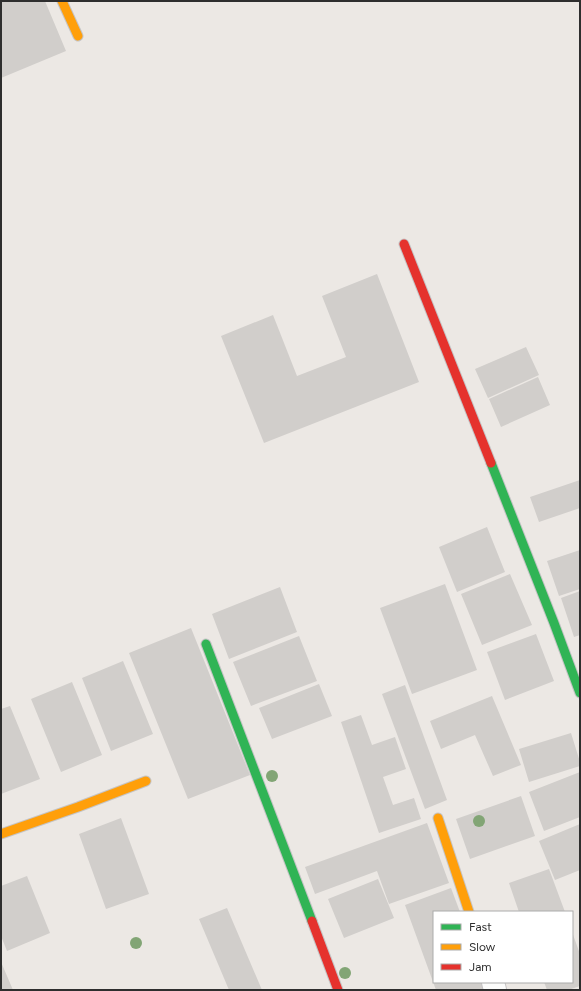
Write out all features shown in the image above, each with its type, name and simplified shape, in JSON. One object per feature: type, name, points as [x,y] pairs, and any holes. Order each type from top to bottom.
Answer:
[{"type":"street","points":[[62,1],[78,36]]},
{"type":"street","points":[[404,244],[554,623],[580,693]]},
{"type":"street","points":[[206,644],[338,990]]},
{"type":"street","points":[[1,834],[146,781]]},
{"type":"street","points":[[438,818],[469,911]]},
{"type":"building","points":[[1,1],[45,1],[66,51],[1,78]]},
{"type":"building","points":[[377,274],[419,382],[264,443],[221,336],[273,315],[297,376],[346,357],[322,296]]},
{"type":"building","points":[[526,347],[539,375],[488,398],[475,369]]},
{"type":"building","points":[[538,377],[550,405],[501,427],[489,399]]},
{"type":"building","points":[[580,480],[580,508],[539,522],[530,497]]},
{"type":"building","points":[[487,527],[505,572],[457,592],[439,547]]},
{"type":"building","points":[[580,550],[580,589],[559,596],[547,561]]},
{"type":"building","points":[[510,574],[532,625],[482,645],[461,594]]},
{"type":"building","points":[[445,584],[477,670],[412,694],[380,608]]},
{"type":"building","points":[[280,587],[297,632],[229,659],[212,614]]},
{"type":"building","points":[[580,591],[580,635],[574,637],[561,598]]},
{"type":"building","points":[[191,628],[250,775],[188,799],[129,653]]},
{"type":"building","points":[[536,634],[554,681],[505,700],[487,652]]},
{"type":"building","points":[[299,636],[317,681],[251,706],[233,662]]},
{"type":"building","points":[[123,661],[153,734],[111,751],[82,678]]},
{"type":"building","points":[[72,682],[102,755],[61,772],[31,699]]},
{"type":"building","points":[[319,684],[332,716],[272,739],[259,708]]},
{"type":"building","points":[[405,685],[447,800],[425,809],[382,694]]},
{"type":"building","points":[[492,696],[521,765],[493,776],[475,735],[441,749],[430,721]]},
{"type":"building","points":[[10,706],[40,779],[1,794],[1,709]]},
{"type":"building","points":[[361,715],[372,745],[395,737],[406,769],[383,777],[393,805],[414,798],[421,819],[379,833],[341,722]]},
{"type":"building","points":[[571,733],[580,766],[529,782],[519,749]]},
{"type":"building","points":[[580,772],[580,817],[544,831],[529,792]]},
{"type":"building","points":[[521,796],[535,836],[470,859],[456,819]]},
{"type":"building","points":[[121,818],[149,894],[106,909],[79,834]]},
{"type":"building","points":[[427,823],[449,883],[389,904],[377,871],[315,894],[305,867]]},
{"type":"building","points":[[580,824],[580,870],[555,880],[539,841]]},
{"type":"building","points":[[549,869],[565,911],[519,911],[509,883]]},
{"type":"building","points":[[27,876],[50,933],[7,951],[1,936],[1,886]]},
{"type":"building","points":[[378,879],[394,918],[344,938],[328,899]]},
{"type":"building","points":[[451,888],[460,911],[433,911],[433,982],[405,905]]},
{"type":"building","points":[[227,908],[262,990],[229,990],[199,919]]},
{"type":"building","points":[[573,935],[580,954],[580,986],[568,990],[547,990],[544,983],[573,983]]},
{"type":"building","points":[[1,962],[13,990],[1,990]]},
{"type":"building","points":[[433,983],[486,983],[489,990],[436,990]]},
{"type":"traffic: fast","points":[[491,463],[580,693]]},
{"type":"traffic: fast","points":[[206,644],[312,921]]},
{"type":"traffic: slow","points":[[62,1],[78,36]]},
{"type":"traffic: slow","points":[[1,834],[146,781]]},
{"type":"traffic: slow","points":[[438,818],[469,911]]},
{"type":"traffic: jam","points":[[404,244],[491,463]]},
{"type":"traffic: jam","points":[[312,921],[338,990]]}]
